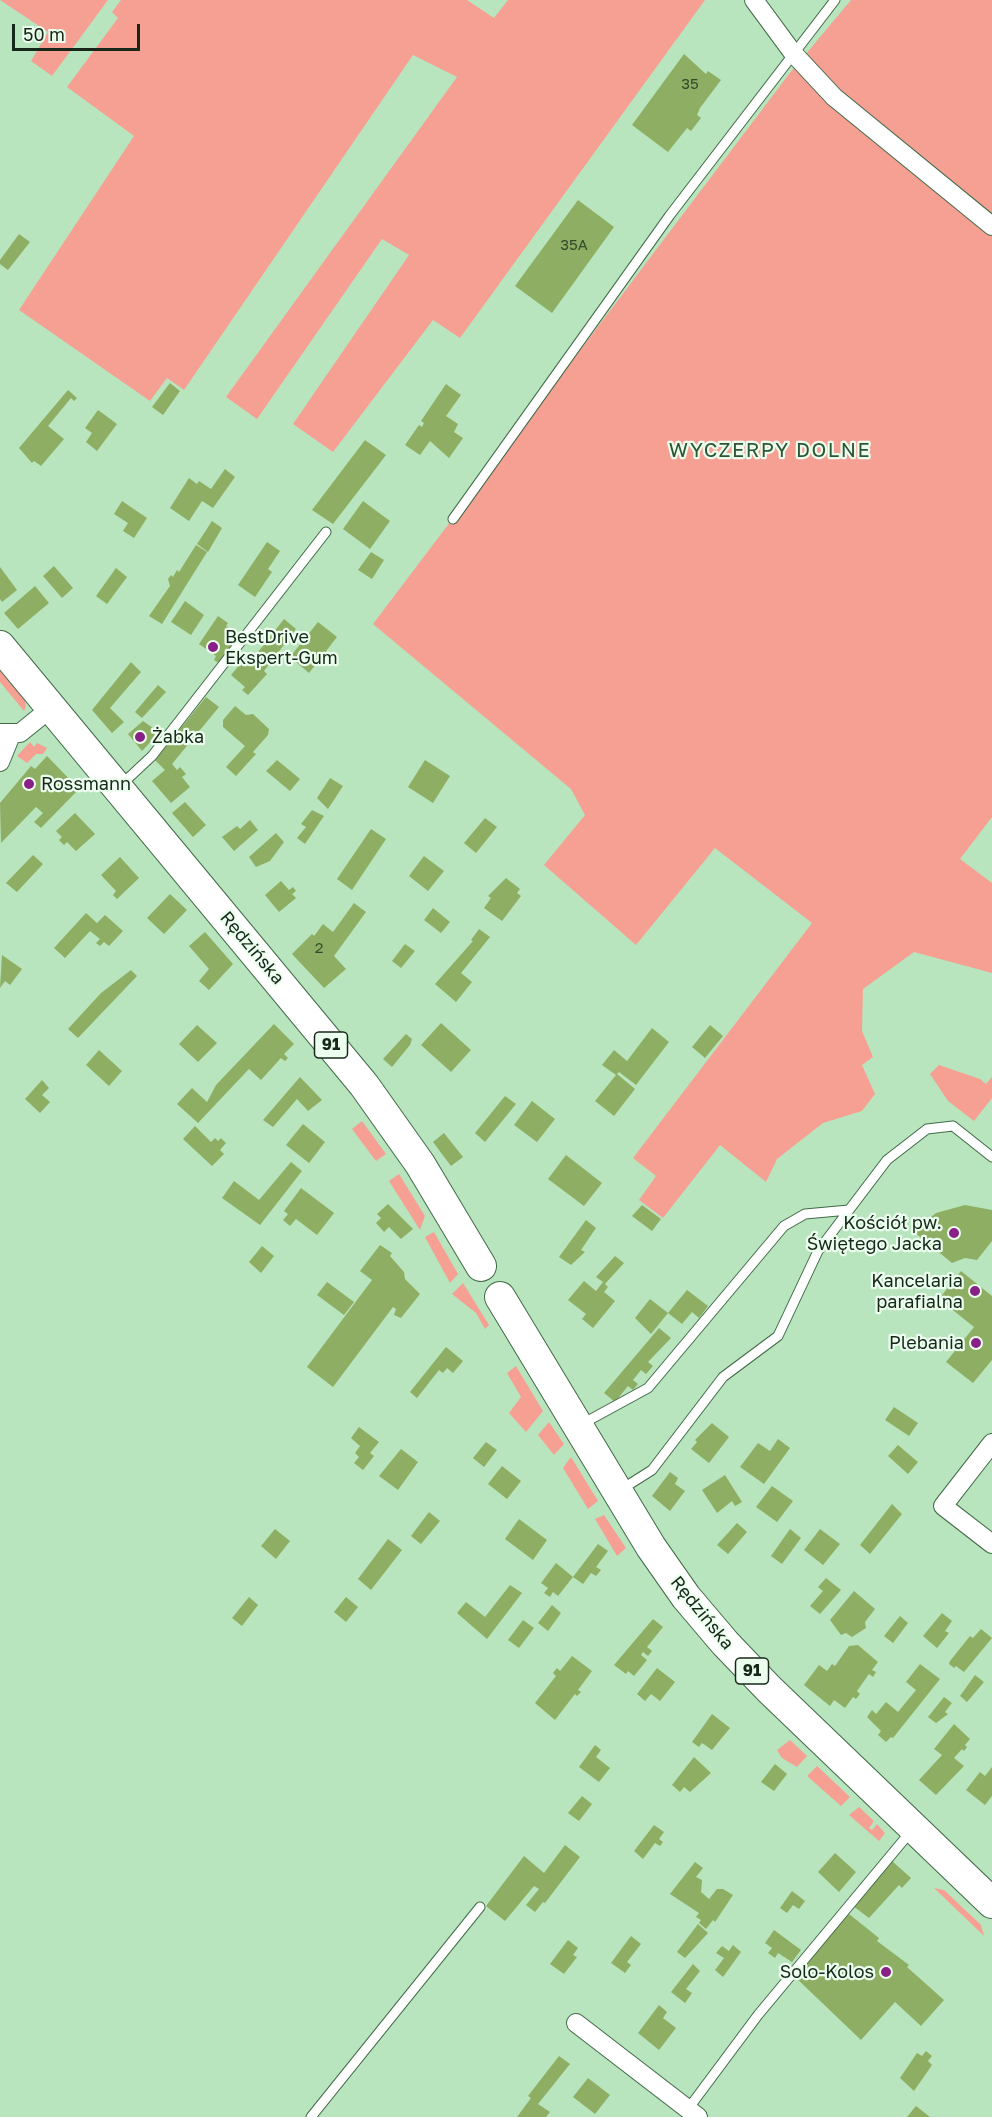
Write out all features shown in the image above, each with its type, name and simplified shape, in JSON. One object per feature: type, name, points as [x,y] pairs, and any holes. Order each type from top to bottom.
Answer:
[{"type":"main road","name":"Rędzińska","points":[[0,646],[117,789],[238,930],[364,1085],[420,1164],[481,1266],[478,1281],[485,1293],[500,1297],[617,1492],[686,1597],[725,1643],[992,1903]]},
{"type":"street","points":[[754,0],[811,74],[858,118],[992,226]]},
{"type":"street","points":[[0,762],[5,734],[20,733],[51,708]]},
{"type":"street","points":[[992,1443],[943,1506],[992,1544]]},
{"type":"street","points":[[576,2023],[693,2113]]},
{"type":"lane","points":[[453,519],[670,215],[835,0]]},
{"type":"lane","points":[[117,789],[152,756],[326,532]]},
{"type":"lane","points":[[617,1492],[652,1470],[723,1377],[778,1335],[818,1251],[887,1160],[927,1129],[953,1126],[992,1157]]},
{"type":"lane","points":[[578,1426],[648,1388],[784,1226],[805,1214],[849,1210]]},
{"type":"lane","points":[[693,2113],[758,2015],[913,1828]]},
{"type":"lane","points":[[311,2117],[480,1907]]},
{"type":"shaded area","points":[[0,0],[108,0],[52,76],[31,61],[48,32]]},
{"type":"shaded area","points":[[121,0],[467,0],[494,18],[508,0],[705,0],[460,338],[433,320],[333,452],[293,424],[409,255],[382,239],[257,419],[226,397],[457,77],[413,55],[184,390],[167,378],[150,401],[19,310],[134,136],[67,87],[118,18],[112,12]]},
{"type":"shaded area","points":[[851,0],[992,0],[992,817],[960,859],[992,883],[992,973],[914,952],[863,989],[862,1031],[873,1057],[862,1065],[875,1094],[862,1111],[823,1123],[777,1159],[766,1182],[720,1145],[663,1218],[639,1200],[656,1176],[633,1158],[812,923],[715,848],[636,945],[544,865],[585,815],[571,789],[373,624],[789,74]]},
{"type":"shaded area","points":[[0,666],[24,697],[26,707],[24,711],[0,682]]},
{"type":"shaded area","points":[[30,742],[34,747],[37,743],[47,748],[43,754],[36,754],[27,763],[17,756]]},
{"type":"shaded area","points":[[939,1065],[980,1079],[986,1084],[992,1077],[992,1098],[974,1121],[948,1101],[930,1074]]},
{"type":"shaded area","points":[[362,1121],[386,1154],[376,1161],[352,1129]]},
{"type":"shaded area","points":[[399,1174],[425,1216],[420,1230],[389,1181]]},
{"type":"shaded area","points":[[434,1232],[458,1274],[450,1283],[425,1237]]},
{"type":"shaded area","points":[[463,1283],[489,1325],[485,1329],[476,1313],[452,1294]]},
{"type":"shaded area","points":[[516,1366],[543,1411],[526,1432],[509,1413],[521,1397],[507,1373]]},
{"type":"shaded area","points":[[549,1422],[564,1444],[554,1455],[538,1435]]},
{"type":"shaded area","points":[[571,1457],[598,1501],[588,1509],[563,1468]]},
{"type":"shaded area","points":[[604,1515],[626,1548],[617,1556],[595,1519]]},
{"type":"shaded area","points":[[790,1740],[807,1756],[797,1767],[782,1758],[777,1750]]},
{"type":"shaded area","points":[[817,1766],[850,1797],[841,1806],[807,1776]]},
{"type":"shaded area","points":[[859,1807],[874,1821],[869,1828],[872,1830],[877,1824],[885,1833],[879,1841],[849,1815]]},
{"type":"shaded area","points":[[934,1888],[944,1890],[981,1925],[984,1936]]},
{"type":"building","points":[[684,54],[706,74],[708,71],[721,80],[700,108],[697,115],[701,118],[691,131],[687,128],[668,152],[632,125]]},
{"type":"building","points":[[578,200],[614,227],[552,313],[515,286]]},
{"type":"building","points":[[19,234],[30,242],[8,270],[0,264],[0,260]]},
{"type":"building","points":[[170,383],[180,391],[163,415],[152,407]]},
{"type":"building","points":[[446,384],[461,395],[446,416],[458,424],[454,432],[463,438],[449,458],[430,441],[420,455],[405,445],[419,425],[422,427],[424,423],[421,421]]},
{"type":"building","points":[[68,390],[77,398],[74,401],[71,398],[48,426],[64,439],[41,466],[34,461],[32,463],[19,448]]},
{"type":"building","points":[[98,410],[117,424],[97,451],[86,442],[92,433],[85,428]]},
{"type":"building","points":[[365,440],[386,455],[333,524],[312,510]]},
{"type":"building","points":[[225,469],[235,477],[213,508],[202,501],[189,521],[170,508],[189,478],[211,489]]},
{"type":"building","points":[[122,501],[147,518],[134,538],[123,531],[128,523],[114,514]]},
{"type":"building","points":[[363,501],[390,521],[370,549],[343,529]]},
{"type":"building","points":[[212,521],[222,528],[208,552],[197,544]]},
{"type":"building","points":[[267,542],[280,551],[268,569],[272,572],[255,597],[238,585]]},
{"type":"building","points":[[196,545],[207,552],[162,624],[149,616],[170,586],[168,579],[171,575],[173,577],[177,570],[179,572]]},
{"type":"building","points":[[371,552],[384,560],[372,579],[358,570]]},
{"type":"building","points":[[54,566],[73,588],[62,598],[43,576]]},
{"type":"building","points":[[0,567],[17,590],[2,602],[0,599]]},
{"type":"building","points":[[116,568],[127,577],[107,604],[96,596]]},
{"type":"building","points":[[35,586],[49,603],[18,629],[4,613]]},
{"type":"building","points":[[185,601],[204,615],[191,635],[171,622]]},
{"type":"building","points":[[218,616],[228,623],[226,626],[240,635],[219,663],[214,660],[216,656],[199,644]]},
{"type":"building","points":[[284,619],[296,629],[264,671],[267,674],[248,695],[242,690],[245,687],[231,675],[246,657],[249,659],[253,654],[255,656]]},
{"type":"building","points":[[318,622],[337,637],[309,673],[290,657]]},
{"type":"building","points":[[131,662],[141,672],[110,708],[124,722],[112,733],[92,710]]},
{"type":"building","points":[[158,685],[166,692],[142,718],[135,712]]},
{"type":"building","points":[[206,697],[219,707],[172,764],[177,770],[180,767],[186,774],[182,777],[190,787],[171,803],[152,781],[165,770],[155,760]]},
{"type":"building","points":[[235,706],[246,715],[253,714],[269,729],[268,735],[253,752],[256,754],[236,776],[226,767],[245,746],[223,727],[223,720]]},
{"type":"building","points":[[143,721],[153,728],[151,730],[156,736],[142,751],[128,734]]},
{"type":"building","points":[[47,756],[79,789],[41,828],[34,822],[43,813],[36,807],[1,843],[0,803],[31,766],[35,769]]},
{"type":"building","points":[[277,760],[300,779],[290,791],[266,771]]},
{"type":"building","points":[[425,760],[450,776],[433,803],[408,787]]},
{"type":"building","points":[[330,778],[343,786],[328,809],[317,798]]},
{"type":"building","points":[[185,802],[206,825],[193,837],[172,813]]},
{"type":"building","points":[[312,810],[324,816],[305,844],[297,838],[306,827],[301,824]]},
{"type":"building","points":[[75,813],[95,834],[76,851],[67,842],[64,845],[59,840],[62,837],[56,831]]},
{"type":"building","points":[[485,818],[497,827],[476,853],[464,843]]},
{"type":"building","points":[[250,820],[258,830],[234,851],[222,837],[237,826],[240,829]]},
{"type":"building","points":[[371,829],[386,839],[352,890],[337,879]]},
{"type":"building","points":[[276,833],[284,842],[270,861],[256,867],[249,857]]},
{"type":"building","points":[[33,855],[43,864],[17,892],[6,883]]},
{"type":"building","points":[[424,856],[444,871],[428,891],[409,876]]},
{"type":"building","points":[[120,857],[139,878],[117,899],[113,895],[116,891],[101,875]]},
{"type":"building","points":[[506,878],[520,889],[517,893],[521,896],[502,921],[484,908],[491,898],[488,896]]},
{"type":"building","points":[[281,881],[289,890],[293,887],[296,891],[292,894],[296,898],[279,912],[265,895]]},
{"type":"building","points":[[170,894],[187,910],[164,934],[147,918]]},
{"type":"building","points":[[354,903],[366,912],[334,956],[346,969],[324,988],[292,954],[312,934],[314,936],[323,924],[333,932]]},
{"type":"building","points":[[433,908],[450,922],[441,933],[424,920]]},
{"type":"building","points":[[86,913],[97,923],[105,915],[123,931],[109,946],[104,942],[100,946],[96,943],[100,939],[90,931],[65,958],[54,948]]},
{"type":"building","points":[[479,929],[490,937],[461,973],[472,982],[456,1002],[435,984],[473,941],[471,940]]},
{"type":"building","points":[[205,932],[233,964],[209,990],[199,981],[209,969],[189,946]]},
{"type":"building","points":[[405,944],[415,951],[401,968],[392,961]]},
{"type":"building","points":[[2,955],[22,969],[10,985],[5,981],[0,988]]},
{"type":"building","points":[[131,970],[137,976],[78,1038],[68,1029],[101,993]]},
{"type":"building","points":[[441,1023],[471,1050],[451,1072],[421,1045]]},
{"type":"building","points":[[274,1024],[294,1044],[284,1054],[288,1058],[285,1061],[281,1058],[261,1080],[249,1069],[198,1123],[177,1104],[192,1088],[207,1102],[216,1085]]},
{"type":"building","points":[[197,1025],[217,1043],[198,1062],[179,1044]]},
{"type":"building","points":[[710,1025],[723,1036],[705,1058],[692,1047]]},
{"type":"building","points":[[652,1028],[669,1042],[636,1085],[619,1072],[617,1074],[635,1089],[614,1116],[595,1101],[616,1075],[602,1065],[614,1050],[627,1061]]},
{"type":"building","points":[[406,1034],[412,1039],[410,1045],[392,1067],[383,1059]]},
{"type":"building","points":[[99,1050],[122,1071],[109,1086],[86,1065]]},
{"type":"building","points":[[300,1077],[322,1100],[308,1111],[297,1099],[273,1127],[263,1120]]},
{"type":"building","points":[[42,1080],[49,1088],[42,1095],[50,1102],[40,1113],[25,1099]]},
{"type":"building","points":[[505,1096],[516,1104],[485,1142],[475,1133]]},
{"type":"building","points":[[532,1101],[555,1119],[537,1142],[514,1125]]},
{"type":"building","points":[[303,1124],[325,1142],[309,1163],[286,1145]]},
{"type":"building","points":[[195,1126],[211,1142],[215,1138],[218,1141],[221,1138],[226,1143],[220,1150],[224,1154],[212,1166],[183,1139]]},
{"type":"building","points":[[444,1133],[463,1157],[451,1166],[433,1142]]},
{"type":"building","points":[[566,1155],[602,1183],[584,1206],[548,1179]]},
{"type":"building","points":[[291,1162],[302,1171],[260,1225],[222,1198],[234,1181],[259,1200]]},
{"type":"building","points":[[301,1188],[334,1213],[317,1235],[296,1219],[290,1226],[283,1220],[288,1214],[284,1211]]},
{"type":"building","points":[[388,1204],[413,1229],[401,1239],[389,1227],[384,1232],[376,1223],[381,1218],[377,1214]]},
{"type":"building","points":[[642,1205],[661,1219],[652,1231],[632,1216]]},
{"type":"building","name":"Kościół pw. Świętego Jacka","points":[[965,1205],[992,1210],[992,1241],[977,1260],[965,1258],[952,1263],[913,1231],[936,1213]]},
{"type":"building","points":[[586,1220],[596,1228],[581,1250],[585,1252],[571,1265],[559,1257]]},
{"type":"building","points":[[380,1245],[392,1253],[390,1256],[404,1272],[405,1279],[420,1294],[401,1318],[394,1315],[396,1309],[393,1307],[333,1387],[307,1367],[372,1280],[360,1271]]},
{"type":"building","points":[[262,1246],[274,1256],[261,1273],[249,1262]]},
{"type":"building","points":[[615,1256],[624,1263],[605,1284],[608,1287],[604,1292],[615,1301],[593,1328],[582,1319],[586,1314],[568,1300],[584,1281],[596,1291],[603,1282],[596,1277]]},
{"type":"building","name":"Plebania","points":[[961,1271],[992,1296],[992,1360],[973,1383],[946,1362],[974,1327],[939,1299]]},
{"type":"building","points":[[327,1282],[354,1302],[344,1315],[317,1295]]},
{"type":"building","points":[[687,1290],[708,1306],[699,1318],[692,1312],[682,1324],[668,1313]]},
{"type":"building","points":[[650,1299],[668,1313],[651,1334],[635,1318]]},
{"type":"building","points":[[659,1328],[671,1338],[648,1362],[653,1366],[646,1374],[641,1370],[633,1380],[638,1384],[633,1390],[628,1386],[615,1402],[604,1393]]},
{"type":"building","points":[[446,1347],[463,1361],[453,1373],[447,1368],[443,1373],[439,1370],[417,1398],[410,1392]]},
{"type":"building","points":[[894,1407],[918,1423],[909,1436],[885,1420]]},
{"type":"building","points":[[712,1423],[729,1437],[709,1463],[691,1449],[697,1442],[695,1440]]},
{"type":"building","points":[[359,1427],[379,1442],[370,1453],[374,1456],[363,1470],[354,1463],[359,1457],[355,1453],[360,1446],[351,1438]]},
{"type":"building","points":[[778,1439],[790,1448],[764,1484],[740,1467],[758,1443],[770,1451]]},
{"type":"building","points":[[486,1442],[497,1450],[484,1467],[473,1458]]},
{"type":"building","points":[[898,1445],[918,1462],[908,1474],[888,1456]]},
{"type":"building","points":[[401,1449],[418,1462],[398,1490],[379,1476]]},
{"type":"building","points":[[502,1466],[521,1481],[507,1499],[488,1484]]},
{"type":"building","points":[[670,1472],[678,1478],[675,1484],[685,1491],[670,1511],[652,1496]]},
{"type":"building","points":[[725,1475],[742,1502],[735,1506],[732,1501],[717,1513],[702,1490]]},
{"type":"building","points":[[772,1486],[793,1501],[777,1522],[756,1507]]},
{"type":"building","points":[[892,1504],[902,1514],[870,1554],[860,1545]]},
{"type":"building","points":[[429,1512],[440,1521],[421,1544],[411,1536]]},
{"type":"building","points":[[519,1519],[547,1540],[533,1560],[505,1539]]},
{"type":"building","points":[[737,1523],[747,1532],[728,1554],[717,1545]]},
{"type":"building","points":[[275,1529],[290,1541],[276,1559],[261,1546]]},
{"type":"building","points":[[790,1529],[801,1538],[782,1564],[771,1556]]},
{"type":"building","points":[[820,1529],[840,1544],[823,1565],[804,1550]]},
{"type":"building","points":[[388,1539],[402,1550],[371,1590],[358,1579]]},
{"type":"building","points":[[598,1544],[608,1551],[596,1567],[601,1570],[596,1576],[591,1573],[583,1584],[573,1577]]},
{"type":"building","points":[[556,1563],[573,1577],[558,1596],[553,1592],[550,1597],[544,1593],[548,1588],[541,1583]]},
{"type":"building","points":[[826,1578],[841,1590],[820,1614],[810,1606],[823,1591],[818,1587]]},
{"type":"building","points":[[510,1585],[522,1593],[487,1639],[457,1613],[466,1602],[485,1617]]},
{"type":"building","points":[[854,1591],[875,1609],[865,1622],[866,1628],[852,1637],[846,1633],[841,1635],[830,1620]]},
{"type":"building","points":[[249,1597],[258,1605],[242,1626],[232,1618]]},
{"type":"building","points":[[346,1597],[358,1607],[346,1622],[334,1612]]},
{"type":"building","points":[[552,1605],[561,1613],[548,1631],[538,1623]]},
{"type":"building","points":[[942,1613],[952,1621],[945,1631],[949,1633],[937,1648],[923,1636]]},
{"type":"building","points":[[900,1616],[908,1623],[893,1643],[884,1636]]},
{"type":"building","points":[[653,1619],[663,1627],[647,1647],[652,1651],[648,1656],[643,1652],[641,1655],[647,1660],[634,1676],[628,1671],[626,1674],[614,1665]]},
{"type":"building","points":[[523,1620],[534,1628],[519,1648],[508,1640]]},
{"type":"building","points":[[981,1629],[992,1638],[964,1672],[956,1666],[954,1668],[949,1664],[950,1661],[970,1636],[973,1638]]},
{"type":"building","points":[[858,1645],[878,1662],[872,1670],[876,1672],[873,1677],[869,1674],[857,1691],[860,1694],[856,1699],[853,1697],[845,1708],[834,1700],[830,1706],[804,1685],[819,1665],[827,1671],[832,1664],[835,1666],[849,1646]]},
{"type":"building","points":[[572,1656],[592,1671],[578,1690],[581,1692],[577,1696],[575,1694],[555,1720],[535,1703],[556,1676],[553,1673],[557,1668],[560,1671]]},
{"type":"building","points":[[920,1664],[940,1679],[893,1738],[891,1737],[886,1742],[878,1735],[881,1731],[867,1717],[872,1710],[876,1714],[886,1702],[898,1712],[916,1690],[906,1682]]},
{"type":"building","points":[[657,1668],[675,1682],[660,1701],[651,1694],[645,1701],[637,1694]]},
{"type":"building","points":[[975,1675],[984,1682],[967,1702],[960,1696]]},
{"type":"building","points":[[944,1697],[952,1703],[945,1712],[948,1714],[936,1723],[928,1717]]},
{"type":"building","points":[[712,1714],[730,1728],[712,1750],[702,1743],[699,1747],[692,1742]]},
{"type":"building","points":[[954,1724],[970,1739],[964,1751],[962,1749],[954,1758],[964,1766],[936,1795],[919,1780],[942,1755],[934,1749]]},
{"type":"building","points":[[595,1745],[601,1750],[596,1757],[610,1768],[599,1782],[579,1767]]},
{"type":"building","points":[[694,1757],[711,1773],[690,1792],[684,1787],[680,1792],[672,1785]]},
{"type":"building","points":[[775,1764],[787,1774],[774,1791],[761,1782]]},
{"type":"building","points":[[992,1767],[992,1796],[985,1805],[966,1790],[980,1772],[985,1776]]},
{"type":"building","points":[[582,1796],[592,1804],[579,1821],[568,1813]]},
{"type":"building","points":[[654,1825],[664,1832],[659,1839],[663,1842],[660,1846],[655,1843],[643,1859],[634,1851]]},
{"type":"building","points":[[565,1845],[580,1857],[545,1903],[543,1902],[535,1912],[526,1905],[539,1889],[534,1886],[505,1921],[486,1906],[524,1856],[544,1873]]},
{"type":"building","points":[[835,1853],[856,1872],[839,1892],[818,1872]]},
{"type":"building","points":[[892,1861],[911,1878],[902,1888],[899,1885],[869,1918],[853,1906]]},
{"type":"building","points":[[695,1862],[703,1868],[696,1877],[702,1880],[701,1892],[709,1899],[717,1889],[723,1889],[733,1895],[715,1922],[713,1920],[706,1929],[699,1923],[701,1920],[696,1917],[699,1913],[670,1894]]},
{"type":"building","points":[[792,1891],[805,1901],[799,1909],[793,1905],[787,1913],[780,1908]]},
{"type":"building","name":"Solo-Kolos","points":[[849,1914],[879,1938],[877,1941],[909,1965],[907,1967],[944,2000],[921,2026],[895,2002],[861,2040],[794,1976]]},
{"type":"building","points":[[698,1924],[708,1933],[685,1958],[677,1952]]},
{"type":"building","points":[[774,1930],[801,1950],[792,1962],[778,1953],[775,1958],[768,1953],[772,1948],[765,1943]]},
{"type":"building","points":[[631,1936],[641,1944],[627,1962],[631,1965],[625,1973],[611,1963]]},
{"type":"building","points":[[568,1940],[578,1948],[573,1955],[577,1957],[564,1974],[550,1964]]},
{"type":"building","points":[[733,1945],[741,1952],[723,1977],[715,1970],[724,1958],[716,1953],[722,1946],[729,1951]]},
{"type":"building","points":[[693,1964],[700,1971],[686,1989],[692,1993],[685,2003],[671,1992]]},
{"type":"building","points":[[659,2005],[667,2012],[663,2018],[676,2028],[659,2050],[638,2033]]},
{"type":"building","points":[[926,2051],[932,2056],[928,2061],[932,2065],[914,2091],[900,2078],[917,2053],[922,2056]]},
{"type":"building","points":[[559,2056],[570,2064],[538,2104],[550,2112],[546,2117],[517,2117],[531,2098],[528,2096]]},
{"type":"building","points":[[588,2078],[610,2095],[595,2114],[573,2097]]},
{"type":"building","points":[[916,2106],[930,2117],[907,2117]]},
{"type":"place","name":"BestDrive Ekspert-Gum","points":[[213,647]]},
{"type":"place","name":"Żabka","points":[[140,737]]},
{"type":"place","name":"Rossmann","points":[[29,784]]},
{"type":"place","name":"Kościół pw. Świętego Jacka","points":[[954,1233]]},
{"type":"place","name":"Kancelaria parafialna","points":[[975,1291]]},
{"type":"place","name":"Plebania","points":[[976,1343]]},
{"type":"place","name":"Solo-Kolos","points":[[886,1972]]},
{"type":"district","name":"WYCZERPY DOLNE","points":[[770,451]]}]
